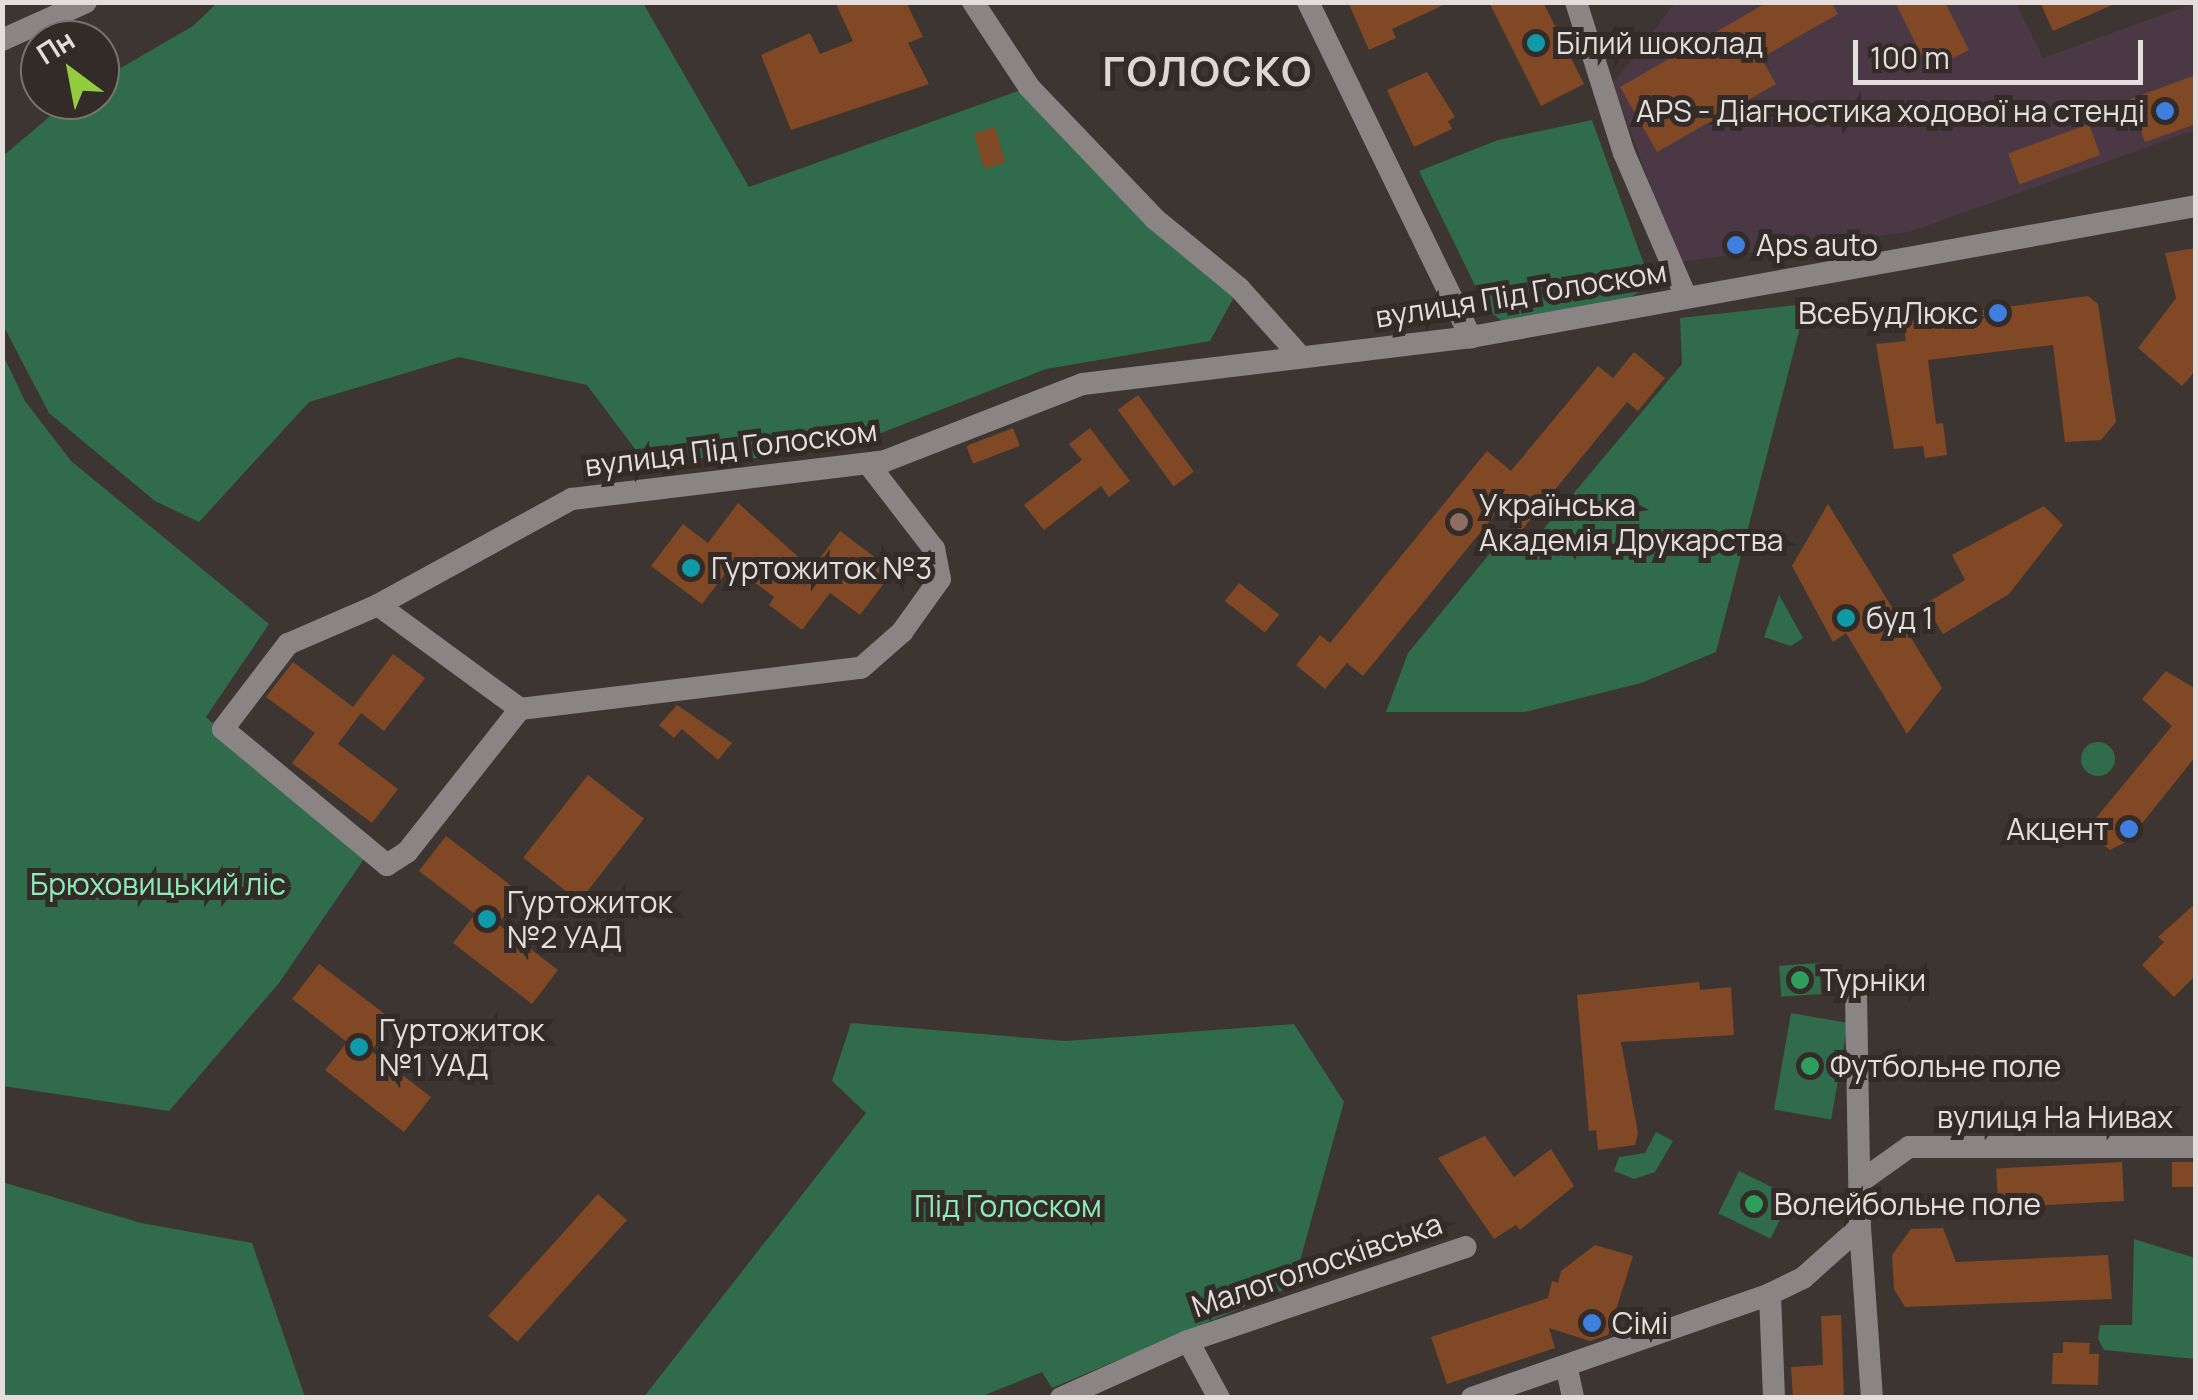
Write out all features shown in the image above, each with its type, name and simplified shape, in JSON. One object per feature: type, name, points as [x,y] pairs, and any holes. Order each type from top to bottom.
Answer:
[{"type":"street","points":[[2,40],[86,2]]},
{"type":"street","points":[[973,2],[1028,86],[1155,219],[1239,288],[1300,356]]},
{"type":"street","points":[[1308,2],[1472,337]]},
{"type":"street","points":[[1576,2],[1624,153],[1686,297]]},
{"type":"street","name":"вулиця Під Голоском","points":[[520,709],[406,852],[387,865],[223,729],[288,644],[378,604],[572,499],[869,465],[1083,384],[1472,337],[2196,206]]},
{"type":"street","points":[[378,604],[520,709],[860,668],[902,632],[940,579],[934,549],[869,465]]},
{"type":"street","points":[[1856,995],[1864,1179],[1860,1227],[1872,1398]]},
{"type":"street","name":"вулиця На Нивах","points":[[1864,1179],[1910,1147],[2196,1147]]},
{"type":"street","points":[[1472,1398],[1567,1369],[1770,1294],[1803,1278],[1860,1227]]},
{"type":"street","name":"Малоголосківська","points":[[1062,1398],[1188,1341],[1465,1247]]},
{"type":"street","points":[[1770,1294],[1774,1398]]},
{"type":"street","name":"Малоголосківська","points":[[1188,1341],[1220,1398]]},
{"type":"street","points":[[1567,1369],[1573,1398]]},
{"type":"shaded area","points":[[1675,3],[2016,3],[2043,58],[2195,3],[2195,130],[1909,232],[1678,262],[1613,83]]},
{"type":"green space","points":[[217,3],[643,3],[749,187],[1029,87],[1239,288],[1210,341],[1046,369],[858,442],[750,459],[641,457],[587,385],[459,357],[309,402],[199,522],[155,501],[49,413],[3,325],[2,157],[45,120],[120,120],[120,68],[193,26]]},
{"type":"green space","points":[[1592,120],[1651,284],[1628,299],[1502,321],[1487,310],[1419,171],[1498,140]]},
{"type":"green space","points":[[1806,304],[1716,652],[1641,683],[1525,712],[1386,712],[1408,653],[1500,541],[1532,543],[1682,364],[1680,318]]},
{"type":"green space","name":"Брюховицький ліс","points":[[2,353],[25,401],[71,461],[269,624],[206,717],[364,859],[279,983],[169,1111],[3,1086]]},
{"type":"green space","points":[[1779,595],[1803,638],[1791,646],[1764,637]]},
{"type":"green space","points":[[2098,742],[2110,747],[2115,759],[2110,771],[2098,776],[2086,771],[2081,759],[2086,747]]},
{"type":"green space","name":"Турніки","points":[[1819,963],[1821,994],[1781,997],[1779,966]]},
{"type":"green space","name":"Футбольне поле","points":[[1791,1013],[1848,1023],[1831,1120],[1774,1110]]},
{"type":"green space","name":"Під Голоском","points":[[851,1023],[1065,1041],[1294,1024],[1344,1102],[1293,1286],[1052,1388],[1042,1372],[980,1397],[643,1398],[866,1113],[832,1081]]},
{"type":"green space","points":[[1656,1132],[1673,1141],[1655,1172],[1634,1179],[1614,1171],[1619,1157],[1645,1153]]},
{"type":"green space","name":"Волейбольне поле","points":[[1739,1171],[1791,1196],[1771,1239],[1718,1213]]},
{"type":"green space","points":[[2,1182],[141,1223],[252,1243],[305,1397],[3,1397]]},
{"type":"green space","points":[[2134,1239],[2195,1258],[2195,1359],[2104,1350],[2098,1339],[2100,1325],[2132,1325]]},
{"type":"building","points":[[835,2],[906,2],[923,37],[908,43],[929,84],[791,130],[761,55],[810,33],[820,54],[853,41]]},
{"type":"building","points":[[1348,2],[1450,2],[1392,29],[1396,38],[1369,50]]},
{"type":"building","name":"Білий шоколад","points":[[1489,2],[1543,2],[1584,84],[1541,106]]},
{"type":"building","points":[[1768,2],[1831,2],[1838,14],[1761,58],[1776,84],[1657,152],[1620,87]]},
{"type":"building","points":[[1895,2],[1945,2],[1969,50],[1929,70]]},
{"type":"building","points":[[2040,2],[2119,2],[2053,31]]},
{"type":"building","points":[[1427,72],[1455,117],[1448,121],[1452,129],[1414,147],[1387,90]]},
{"type":"building","name":"APS - Діагностика ходової на стенді","points":[[2196,75],[2196,124],[2145,142],[2130,99]]},
{"type":"building","points":[[2089,124],[2100,155],[2019,184],[2008,153]]},
{"type":"building","points":[[995,127],[1005,163],[984,169],[974,133]]},
{"type":"building","points":[[2196,248],[2196,370],[2182,386],[2138,348],[2176,298],[2165,253]]},
{"type":"building","points":[[2088,296],[2098,304],[2116,422],[2101,440],[2065,442],[2053,345],[1928,360],[1936,424],[1943,423],[1947,455],[1925,458],[1923,446],[1894,449],[1876,344],[1906,341],[1903,321]]},
{"type":"building","name":"Українська Академія Друкарства","points":[[1634,352],[1665,378],[1638,411],[1627,402],[1521,531],[1497,512],[1363,676],[1347,663],[1325,689],[1296,665],[1320,635],[1330,643],[1487,451],[1511,471],[1598,366],[1613,378]]},
{"type":"building","points":[[1138,395],[1194,472],[1174,487],[1118,410]]},
{"type":"building","points":[[1013,428],[1020,446],[973,464],[966,446]]},
{"type":"building","points":[[1090,428],[1130,481],[1109,497],[1101,486],[1044,530],[1024,505],[1082,460],[1069,444]]},
{"type":"building","name":"Гуртожиток №3","points":[[738,503],[812,569],[840,531],[893,571],[860,615],[830,593],[802,630],[769,605],[774,597],[732,565],[702,604],[651,566],[683,524],[708,543]]},
{"type":"building","name":"буд 1","points":[[1828,504],[1942,688],[1907,734],[1846,633],[1833,642],[1792,566]]},
{"type":"building","points":[[2044,506],[2063,525],[2009,594],[1943,634],[1925,604],[1965,580],[1952,555]]},
{"type":"building","points":[[1239,583],[1279,614],[1265,633],[1225,601]]},
{"type":"building","points":[[393,654],[425,678],[384,731],[361,713],[338,744],[398,789],[372,823],[292,763],[315,733],[266,697],[293,662],[353,707]]},
{"type":"building","points":[[2166,671],[2196,689],[2196,756],[2128,841],[2110,850],[2086,830],[2172,726],[2142,699]]},
{"type":"building","points":[[677,705],[732,743],[718,760],[682,729],[674,738],[659,725]]},
{"type":"building","points":[[588,775],[644,819],[579,901],[523,858]]},
{"type":"building","name":"Гуртожиток №2 УАД","points":[[446,836],[522,894],[498,924],[558,970],[532,1004],[453,943],[475,914],[419,871]]},
{"type":"building","points":[[2196,903],[2196,975],[2174,997],[2142,965],[2164,942],[2158,937]]},
{"type":"building","name":"Гуртожиток №1 УАД","points":[[319,964],[394,1021],[371,1051],[431,1097],[404,1132],[325,1070],[347,1042],[292,999]]},
{"type":"building","points":[[1699,982],[1700,990],[1731,987],[1734,1035],[1621,1042],[1638,1133],[1635,1145],[1598,1150],[1596,1130],[1589,1131],[1577,995]]},
{"type":"building","points":[[1485,1136],[1514,1177],[1551,1149],[1574,1186],[1520,1230],[1516,1225],[1494,1239],[1438,1158]]},
{"type":"building","points":[[2122,1162],[2124,1201],[1998,1208],[1996,1169]]},
{"type":"building","points":[[2172,1162],[2196,1162],[2196,1187],[2172,1187]]},
{"type":"building","points":[[598,1194],[627,1220],[517,1342],[488,1316]]},
{"type":"building","points":[[1943,1228],[1956,1262],[2108,1255],[2112,1299],[1905,1307],[1894,1289],[1892,1255],[1911,1229]]},
{"type":"building","points":[[1595,1245],[1633,1256],[1608,1335],[1590,1341],[1549,1328],[1555,1348],[1447,1384],[1431,1337],[1548,1298],[1552,1281],[1558,1283],[1561,1271]]},
{"type":"building","points":[[1841,1315],[1844,1398],[1793,1398],[1791,1367],[1823,1365],[1821,1316]]},
{"type":"building","points":[[2063,1342],[2090,1343],[2089,1354],[2099,1354],[2098,1385],[2052,1384],[2053,1353],[2063,1353]]},
{"type":"place","name":"Білий шоколад","points":[[1536,43]]},
{"type":"place","name":"APS - Діагностика ходової на стенді","points":[[2165,111]]},
{"type":"place","name":"Aps auto","points":[[1736,245]]},
{"type":"place","name":"ВсеБудЛюкс","points":[[1998,313]]},
{"type":"place","name":"Українська Академія Друкарства","points":[[1459,522]]},
{"type":"place","name":"Гуртожиток №3","points":[[691,568]]},
{"type":"place","name":"буд 1","points":[[1846,618]]},
{"type":"place","name":"Акцент","points":[[2129,829]]},
{"type":"place","name":"Гуртожиток №2 УАД","points":[[487,919]]},
{"type":"place","name":"Турніки","points":[[1800,980]]},
{"type":"place","name":"Гуртожиток №1 УАД","points":[[359,1047]]},
{"type":"place","name":"Футбольне поле","points":[[1810,1066]]},
{"type":"place","name":"Волейбольне поле","points":[[1754,1204]]},
{"type":"place","name":"Сімі","points":[[1592,1323]]},
{"type":"district","name":"ГОЛОСКО","points":[[1208,71]]}]
